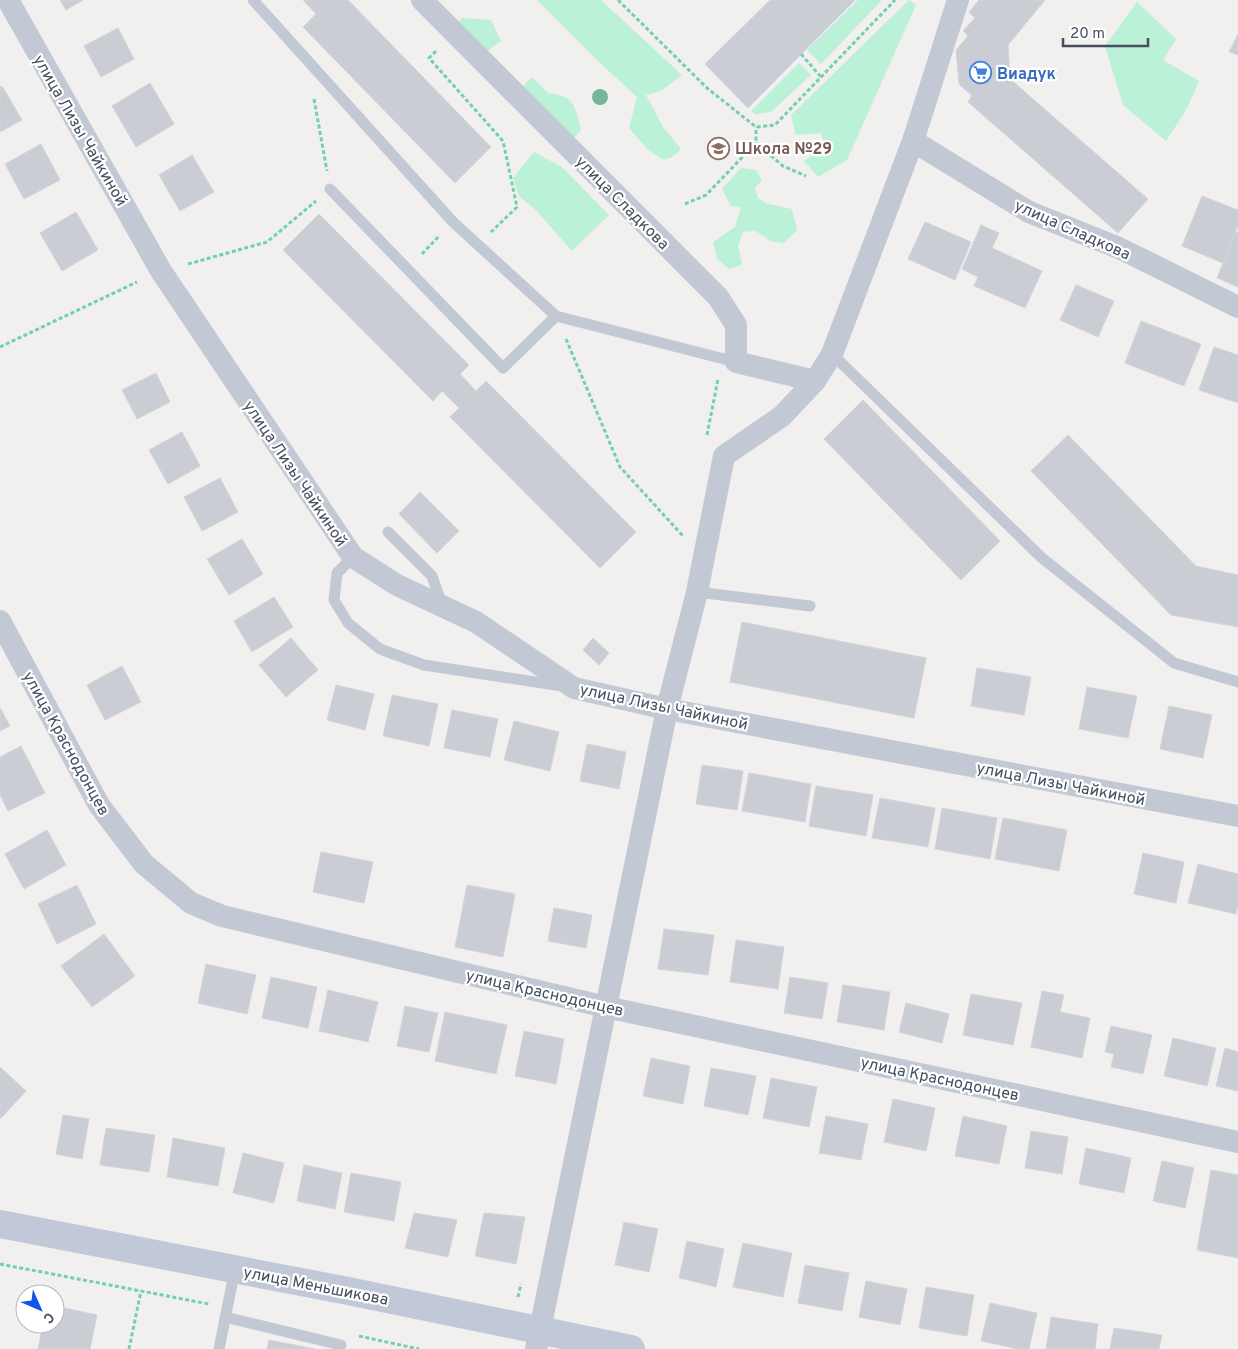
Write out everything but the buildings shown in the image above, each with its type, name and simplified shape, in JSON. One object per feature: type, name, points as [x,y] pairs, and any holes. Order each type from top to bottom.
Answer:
[{"type":"street","name":"улица Лизы Чайкиной","points":[[8,0],[161,271],[353,557],[397,585],[476,622],[574,688],[667,709],[1238,816]]},
{"type":"street","name":"улица Сладкова","points":[[422,0],[718,297],[736,325],[736,362]]},
{"type":"street","points":[[537,1340],[667,709],[697,592],[724,456],[782,416],[814,381],[832,354],[913,141],[958,0]]},
{"type":"street","name":"улица Сладкова","points":[[913,141],[1029,212],[1119,248],[1238,307]]},
{"type":"street","points":[[736,362],[814,381]]},
{"type":"street","name":"улица Краснодонцев","points":[[0,621],[99,805],[144,864],[191,903],[222,916],[606,1007],[1238,1142]]},
{"type":"street","name":"улица Меньшикова","points":[[0,1224],[235,1270],[537,1340],[631,1349]]},
{"type":"lane","points":[[253,0],[453,222],[556,316],[736,362]]},
{"type":"lane","points":[[330,189],[503,368],[556,316]]},
{"type":"lane","points":[[832,354],[1042,558],[1174,663],[1238,682]]},
{"type":"lane","points":[[388,532],[432,576],[442,605]]},
{"type":"lane","points":[[353,557],[337,573],[334,600],[348,623],[380,649],[424,665],[574,688]]},
{"type":"lane","points":[[697,592],[810,606]]},
{"type":"lane","points":[[218,1349],[235,1270]]},
{"type":"lane","points":[[225,1317],[341,1345]]},
{"type":"path","points":[[618,0],[707,88],[756,127],[774,124],[895,0]]},
{"type":"path","points":[[441,45],[430,58],[503,141],[517,207],[478,244]]},
{"type":"path","points":[[801,54],[821,77]]},
{"type":"path","points":[[0,347],[161,271],[267,242],[330,189],[306,58]]},
{"type":"path","points":[[685,204],[706,195],[756,143],[756,127]]},
{"type":"path","points":[[756,143],[783,166],[806,176]]},
{"type":"path","points":[[408,270],[453,222]]},
{"type":"path","points":[[556,316],[620,467],[684,537]]},
{"type":"path","points":[[707,435],[719,376]]},
{"type":"path","points":[[129,1349],[142,1291]]},
{"type":"green space","points":[[537,0],[601,0],[682,75],[661,91],[646,95],[663,127],[681,149],[672,157],[664,160],[648,150],[629,128],[637,97]]},
{"type":"green space","points":[[858,0],[882,0],[821,64],[807,50]]},
{"type":"green space","points":[[909,0],[916,5],[847,160],[818,177],[804,161],[825,146],[821,133],[796,135],[791,115]]},
{"type":"green space","points":[[1137,2],[1176,39],[1163,60],[1199,81],[1186,110],[1166,141],[1123,105],[1105,46]]},
{"type":"green space","points":[[462,18],[491,20],[501,41],[486,52],[456,24]]},
{"type":"green space","points":[[799,63],[811,75],[771,112],[755,114],[751,111]]},
{"type":"green space","points":[[532,77],[548,93],[564,97],[572,104],[581,130],[573,139],[520,90]]},
{"type":"green space","points":[[534,152],[562,167],[609,215],[572,251],[536,210],[519,196],[513,178]]},
{"type":"green space","points":[[741,168],[756,170],[762,180],[755,188],[758,198],[768,204],[792,209],[797,230],[784,243],[770,241],[756,231],[743,232],[738,246],[742,265],[729,269],[717,259],[713,242],[735,227],[741,207],[731,206],[722,189]]},
{"type":"place","name":"Виадук","points":[[981,73]]},
{"type":"place","name":"Школа №29","points":[[719,148]]}]
